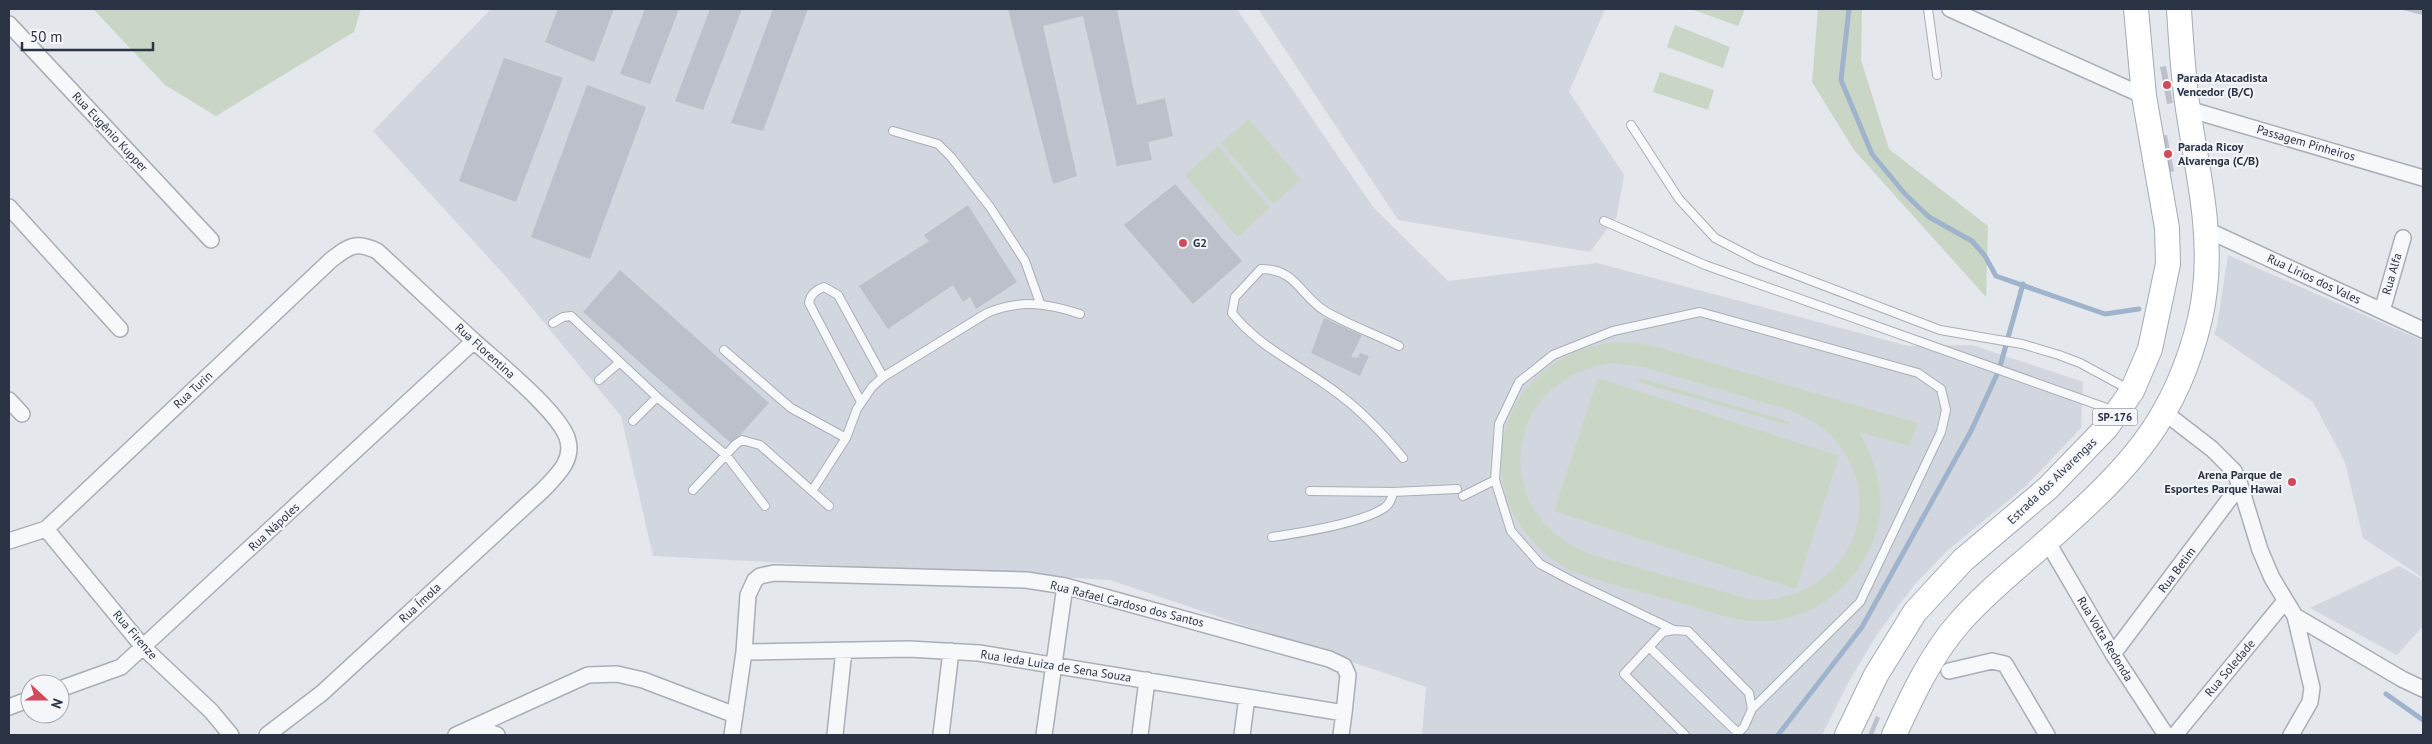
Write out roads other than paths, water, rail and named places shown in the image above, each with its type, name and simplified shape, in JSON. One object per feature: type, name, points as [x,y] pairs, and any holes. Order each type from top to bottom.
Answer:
[{"type":"main road","name":"Estrada dos Alvarengas","points":[[1847,735],[1876,675],[1915,612],[1963,560],[2048,488],[2118,412],[2132,391],[2150,349],[2168,264],[2167,228],[2144,96],[2136,9]]},
{"type":"main road","name":"SP-176","points":[[1894,735],[1941,645],[1987,593],[2047,541],[2108,484],[2140,447],[2164,412],[2188,357],[2202,311],[2207,268],[2205,229],[2188,108],[2179,9]]},
{"type":"street","points":[[1950,9],[2144,96]]},
{"type":"street","name":"Rua Eugênio Kupper","points":[[9,24],[211,240]]},
{"type":"street","name":"Passagem Pinheiros","points":[[2188,108],[2423,178]]},
{"type":"street","points":[[9,207],[120,329]]},
{"type":"street","name":"Rua Lirios dos Vales","points":[[2205,229],[2423,330]]},
{"type":"street","name":"Rua Alfa","points":[[2382,311],[2403,238]]},
{"type":"street","name":"Rua Turin","points":[[9,541],[46,529],[331,260],[348,247],[364,244],[378,251]]},
{"type":"street","name":"Rua Florentina","points":[[378,251],[525,387],[560,425],[568,438],[569,452],[566,463]]},
{"type":"street","name":"Rua Nápoles","points":[[70,685],[121,667],[144,648],[474,341]]},
{"type":"street","points":[[9,400],[22,414]]},
{"type":"street","points":[[2164,412],[2224,459],[2240,485],[2260,550],[2295,616],[2312,688],[2310,702],[2290,735]]},
{"type":"street","name":"Rua Ímola","points":[[267,735],[322,694],[544,489],[566,463]]},
{"type":"street","name":"Rua Betim","points":[[2114,654],[2240,485]]},
{"type":"street","name":"Rua Firenze","points":[[46,529],[144,648],[211,711],[231,735]]},
{"type":"street","name":"Rua Volta Redonda","points":[[2047,541],[2114,654],[2166,735]]},
{"type":"street","name":"Rua Rafael Cardoso dos Santos","points":[[744,652],[748,595],[755,580],[760,576],[774,573],[1026,580],[1065,586],[1329,659],[1344,666],[1348,675],[1344,713]]},
{"type":"street","points":[[1044,735],[1065,586]]},
{"type":"street","name":"Rua Soledade","points":[[2175,735],[2286,601]]},
{"type":"street","points":[[2295,616],[2402,680],[2423,689]]},
{"type":"street","points":[[835,735],[844,650]]},
{"type":"street","name":"Rua Ieda Luiza de Sena Souza","points":[[744,652],[844,650],[951,651],[1055,665],[1344,713]]},
{"type":"street","points":[[941,735],[951,651]]},
{"type":"street","points":[[732,735],[744,652]]},
{"type":"street","points":[[1950,670],[1992,661],[2005,664],[2046,735]]},
{"type":"street","points":[[456,735],[588,675],[617,674],[643,680],[735,715]]},
{"type":"street","points":[[1140,735],[1147,680]]},
{"type":"street","points":[[1242,735],[1247,697]]},
{"type":"street","points":[[1341,735],[1344,713]]},
{"type":"street","points":[[476,727],[497,735]]},
{"type":"lane","points":[[1928,9],[1937,75]]},
{"type":"lane","points":[[1631,125],[1679,200],[1715,238],[1757,260],[1940,330],[2022,344],[2080,363],[2132,391]]},
{"type":"lane","points":[[893,131],[938,144],[951,157],[990,208],[1025,261],[1040,303]]},
{"type":"lane","points":[[1604,221],[1705,265],[2118,412]]},
{"type":"lane","points":[[1399,346],[1326,311],[1312,302],[1299,284],[1273,269],[1260,269],[1235,297],[1232,313],[1245,330],[1341,396],[1378,427],[1403,458]]},
{"type":"lane","points":[[861,402],[809,303],[810,298],[817,290],[824,287],[838,295],[883,377]]},
{"type":"lane","points":[[812,491],[846,438],[861,402],[883,377],[987,313],[1003,306],[1040,303],[1080,314]]},
{"type":"lane","points":[[1649,647],[1737,734],[1744,726],[1752,708],[1860,602],[1941,432],[1946,410],[1941,389],[1918,373],[1700,312],[1613,330],[1552,355],[1519,382],[1499,424],[1495,480],[1511,531],[1540,564],[1674,630]]},
{"type":"lane","points":[[553,324],[563,317],[571,316],[657,397],[726,455],[765,506]]},
{"type":"lane","points":[[724,350],[792,408],[846,438]]},
{"type":"lane","points":[[599,380],[620,362]]},
{"type":"lane","points":[[633,421],[657,397]]},
{"type":"lane","points":[[693,490],[742,440],[760,444],[829,506]]},
{"type":"lane","points":[[1463,496],[1495,480]]},
{"type":"lane","points":[[1310,491],[1393,492],[1457,488]]},
{"type":"lane","points":[[1272,537],[1306,532],[1375,512],[1389,504],[1393,492]]},
{"type":"lane","points":[[1686,735],[1624,674],[1663,632],[1674,630],[1688,631],[1749,693],[1752,708]]},
{"type":"waterway","points":[[1849,9],[1841,80],[1872,154],[1905,194],[1929,217],[1972,241],[1985,256],[1996,276],[2105,314],[2139,309]]},
{"type":"waterway","points":[[1778,735],[1862,627],[1971,431],[1999,370],[2023,284]]},
{"type":"waterway","points":[[2386,694],[2423,720]]},
{"type":"place","name":"Parada Atacadista Vencedor (B/C)","points":[[2167,85]]},
{"type":"place","name":"Parada Ricoy Alvarenga (C/B)","points":[[2168,154]]},
{"type":"place","name":"G2","points":[[1183,243]]},
{"type":"place","name":"Arena Parque de Esportes Parque Hawai","points":[[2292,482]]}]
